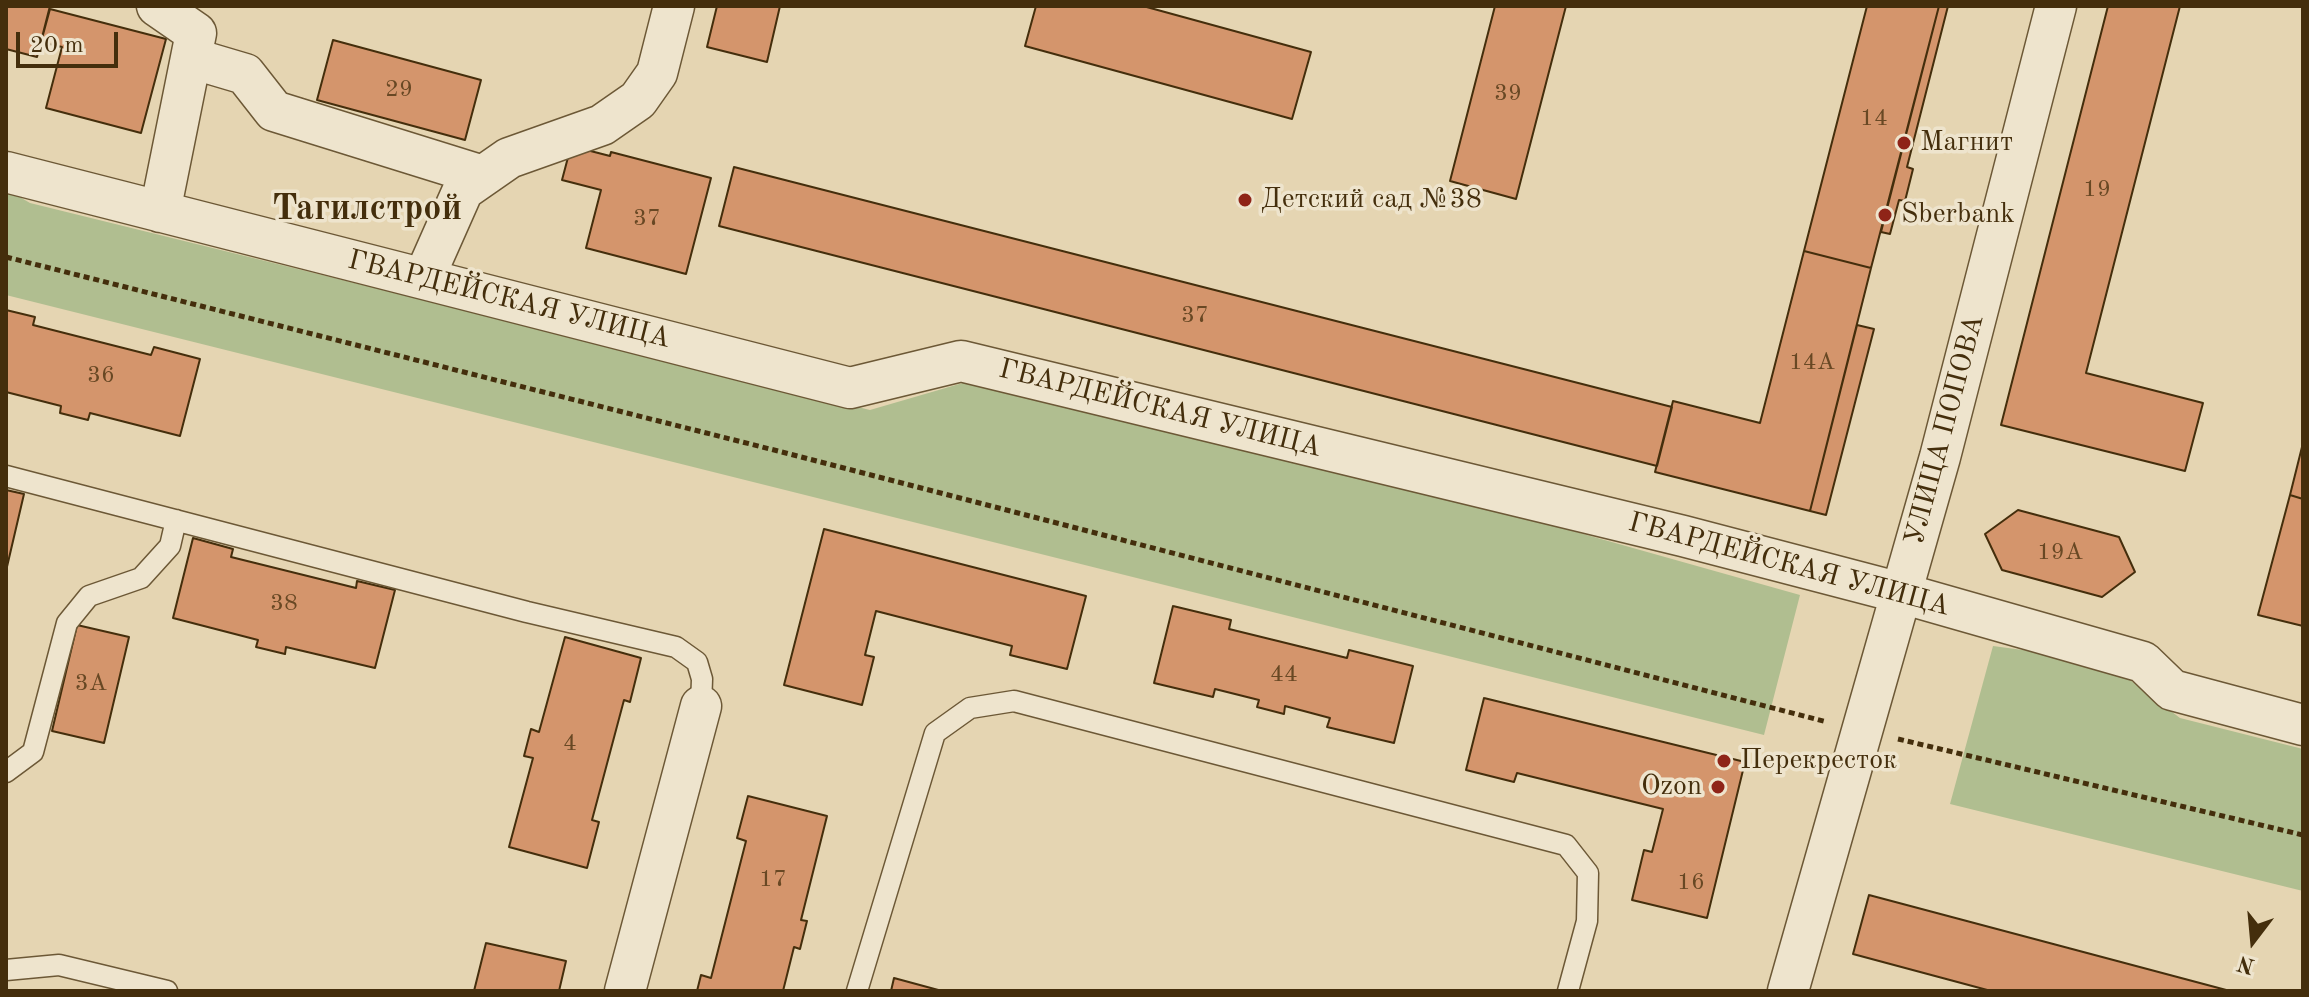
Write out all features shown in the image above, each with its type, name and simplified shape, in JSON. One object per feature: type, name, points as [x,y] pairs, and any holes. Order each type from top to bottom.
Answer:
[{"type":"street","points":[[157,6],[196,33],[160,212]]},
{"type":"street","points":[[424,278],[463,190],[509,158],[602,125],[638,100],[657,73],[674,6]]},
{"type":"street","name":"УЛИЦА ПОПОВА","points":[[1788,991],[1940,457],[2056,6]]},
{"type":"street","points":[[191,58],[245,74],[274,111],[483,176]]},
{"type":"street","name":"ГВАРДЕЙСКАЯ УЛИЦА","points":[[6,172],[850,388],[961,361],[1683,536],[1901,593],[2143,662],[2172,690],[2303,725]]},
{"type":"street","points":[[625,991],[701,706]]},
{"type":"lane","points":[[6,476],[527,612],[676,647],[697,662],[702,679],[701,706]]},
{"type":"lane","points":[[6,772],[33,752],[67,623],[89,596],[141,578],[170,546],[176,520]]},
{"type":"lane","points":[[857,991],[935,733],[970,708],[1014,701],[1566,845],[1588,873],[1587,921],[1568,991]]},
{"type":"lane","points":[[6,970],[59,965],[167,991]]},
{"type":"path","points":[[6,257],[808,459],[1863,731],[2303,835]]},
{"type":"green space","points":[[6,189],[30,203],[870,410],[1004,371],[1800,595],[1764,735],[6,295]]},
{"type":"green space","points":[[1993,646],[2105,661],[2180,718],[2303,749],[2303,891],[1950,804]]},
{"type":"building","points":[[6,6],[50,6],[37,57],[6,49]]},
{"type":"building","points":[[717,6],[780,6],[767,62],[707,47]]},
{"type":"building","points":[[1036,6],[1143,6],[1311,52],[1292,119],[1025,46]]},
{"type":"building","points":[[1495,6],[1566,6],[1516,199],[1450,181]]},
{"type":"building","points":[[1867,6],[1939,6],[1871,268],[1804,251]]},
{"type":"building","points":[[1939,6],[1948,6],[1907,167],[1913,169],[1905,201],[1899,200],[1890,234],[1881,232]]},
{"type":"building","points":[[2108,6],[2180,6],[2086,373],[2203,403],[2185,471],[2001,425]]},
{"type":"building","points":[[50,9],[166,39],[141,133],[46,108],[62,47],[41,42]]},
{"type":"building","points":[[333,40],[481,80],[465,140],[317,100]]},
{"type":"building","points":[[571,146],[610,156],[611,152],[711,178],[686,274],[586,248],[601,190],[562,180]]},
{"type":"building","points":[[734,167],[1672,407],[1657,466],[719,226]]},
{"type":"building","points":[[1804,251],[1871,268],[1810,511],[1655,472],[1673,401],[1760,423]]},
{"type":"building","points":[[6,310],[35,317],[33,325],[151,355],[154,347],[200,359],[180,436],[90,413],[88,420],[60,413],[61,406],[6,392]]},
{"type":"building","points":[[1857,325],[1874,329],[1826,515],[1810,511]]},
{"type":"building","points":[[2303,443],[2303,499],[2290,495]]},
{"type":"building","points":[[6,490],[24,494],[6,571]]},
{"type":"building","points":[[2290,495],[2303,499],[2303,626],[2258,615]]},
{"type":"building","points":[[2018,510],[2119,537],[2135,572],[2102,597],[2002,570],[1985,534]]},
{"type":"building","points":[[824,529],[1086,596],[1067,669],[1010,655],[1012,646],[876,611],[865,655],[874,657],[862,705],[784,685]]},
{"type":"building","points":[[193,538],[233,549],[231,557],[356,588],[357,581],[395,590],[375,668],[286,647],[285,654],[256,647],[258,640],[173,618]]},
{"type":"building","points":[[1173,606],[1231,620],[1229,629],[1347,658],[1349,650],[1413,666],[1394,743],[1327,727],[1330,718],[1285,706],[1284,714],[1257,707],[1259,700],[1215,689],[1213,697],[1154,683]]},
{"type":"building","points":[[77,625],[129,637],[104,743],[52,731]]},
{"type":"building","points":[[565,637],[641,658],[630,702],[624,700],[592,820],[599,822],[587,868],[509,847],[533,758],[524,756],[531,729],[539,732]]},
{"type":"building","points":[[1484,698],[1745,762],[1707,918],[1632,900],[1644,850],[1652,852],[1663,809],[1517,773],[1514,782],[1466,770]]},
{"type":"building","points":[[748,796],[827,816],[801,920],[807,921],[800,949],[794,947],[783,991],[697,991],[701,975],[711,978],[746,841],[737,838]]},
{"type":"building","points":[[1869,895],[2230,991],[1991,991],[1853,954]]},
{"type":"building","points":[[486,943],[566,961],[559,991],[474,991]]},
{"type":"building","points":[[894,978],[942,991],[891,991]]},
{"type":"place","name":"Магнит","points":[[1904,143]]},
{"type":"place","name":"Детский сад №38","points":[[1245,200]]},
{"type":"place","name":"Sberbank","points":[[1885,215]]},
{"type":"place","name":"Перекресток","points":[[1724,761]]},
{"type":"place","name":"Ozon","points":[[1718,787]]},
{"type":"district","name":"Тагилстрой","points":[[367,210]]}]
